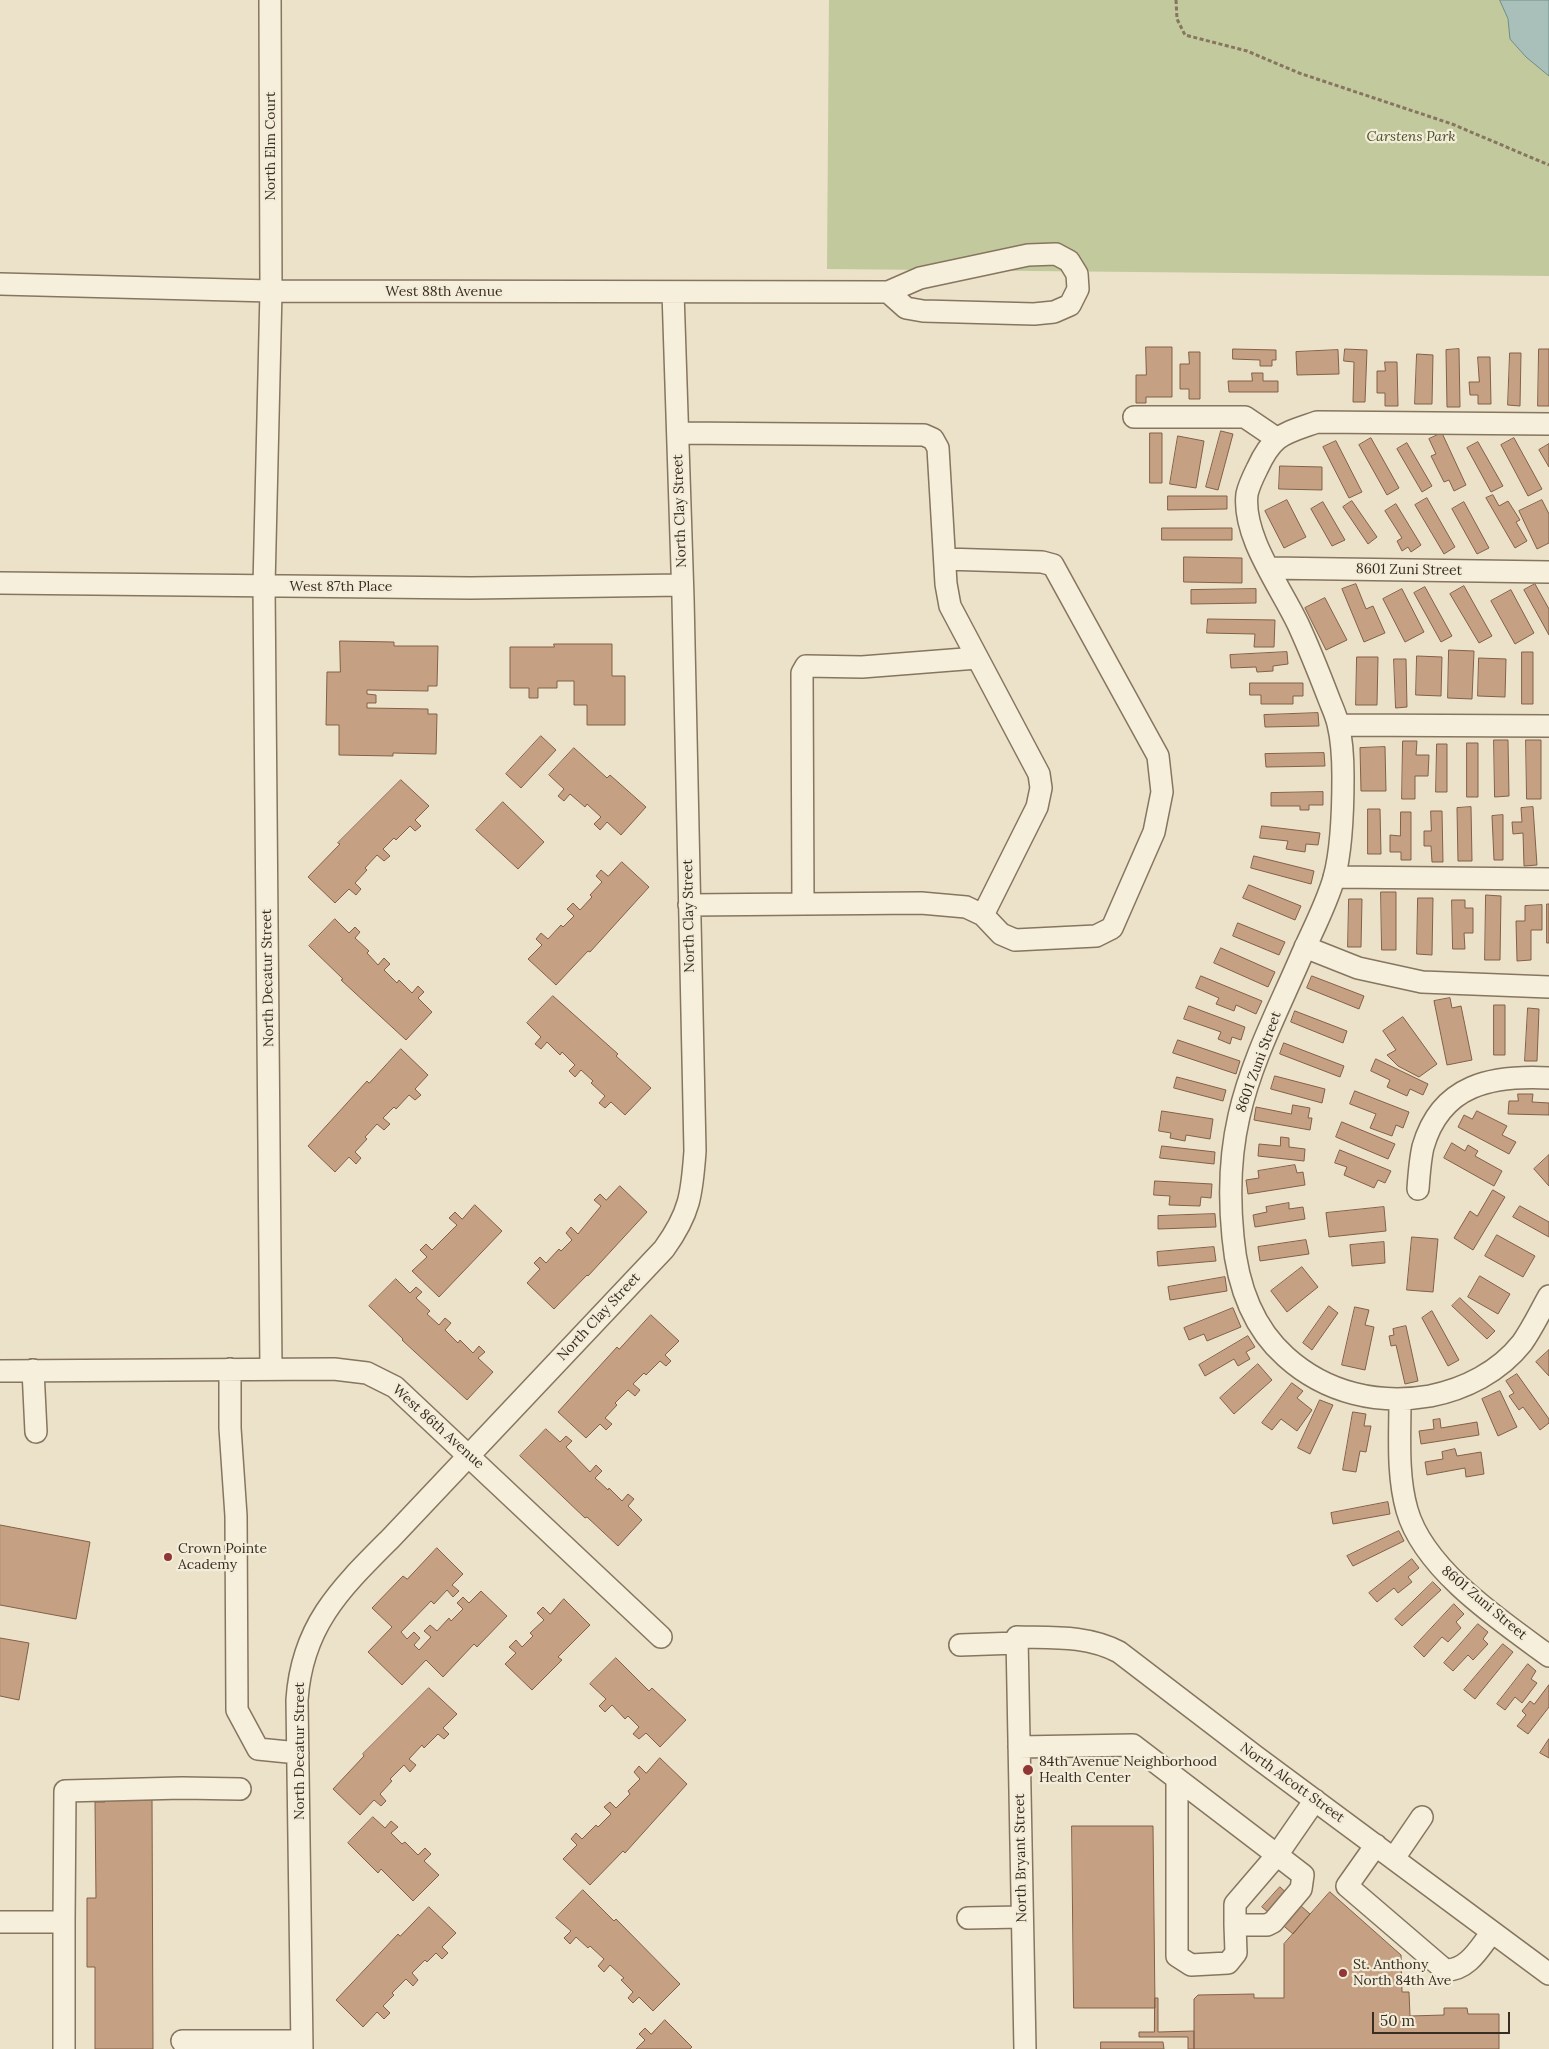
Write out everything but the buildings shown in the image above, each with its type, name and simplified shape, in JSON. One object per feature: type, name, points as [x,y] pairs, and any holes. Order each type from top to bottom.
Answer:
[{"type":"street","name":"North Elm Court","points":[[264,586],[271,291],[270,0]]},
{"type":"street","points":[[1056,254],[1069,261],[1077,274],[1078,289],[1070,305],[1054,312],[1034,314],[924,311],[906,308],[888,292],[920,278],[1028,256],[1056,254]]},
{"type":"street","name":"West 88th Avenue","points":[[0,284],[271,291],[888,292]]},
{"type":"street","name":"North Clay Street","points":[[470,1455],[664,1249],[684,1218],[692,1189],[695,1151],[673,292]]},
{"type":"street","points":[[1134,417],[1245,417],[1276,438],[1317,422],[1549,424]]},
{"type":"street","points":[[678,433],[924,436],[933,439],[938,448],[946,584],[950,606],[1039,774],[1041,788],[1038,806],[983,915]]},
{"type":"street","name":"8601 Zuni Street","points":[[1276,438],[1264,453],[1250,483],[1246,511],[1252,536],[1312,656],[1339,725],[1343,776],[1342,823],[1334,877],[1264,1041],[1247,1086],[1238,1117],[1234,1144],[1231,1211],[1239,1280],[1252,1313],[1281,1353],[1292,1363],[1323,1383],[1341,1390],[1384,1400],[1400,1400],[1445,1392],[1473,1382],[1494,1369],[1523,1341],[1549,1296]]},
{"type":"street","points":[[689,905],[921,903],[966,907],[983,915],[1001,934],[1016,940],[1096,936],[1112,928],[1154,832],[1162,792],[1158,756],[1052,565],[1042,562],[945,559]]},
{"type":"street","name":"8601 Zuni Street","points":[[1269,568],[1549,572]]},
{"type":"street","name":"West 87th Place","points":[[0,583],[471,588],[682,585]]},
{"type":"street","name":"North Decatur Street","points":[[264,586],[271,1369]]},
{"type":"street","points":[[803,904],[802,673],[806,666],[862,667],[977,658]]},
{"type":"street","points":[[1339,725],[1549,726]]},
{"type":"street","points":[[1334,877],[1549,879]]},
{"type":"street","points":[[1305,947],[1358,968],[1422,982],[1549,987]]},
{"type":"street","points":[[1418,1189],[1424,1145],[1434,1121],[1445,1105],[1460,1093],[1489,1081],[1520,1077],[1549,1078]]},
{"type":"street","points":[[230,1369],[230,1428],[236,1516],[237,1710],[258,1749],[298,1752]]},
{"type":"street","points":[[33,1370],[36,1432]]},
{"type":"street","name":"West 86th Avenue","points":[[0,1371],[356,1370],[386,1381],[470,1455],[661,1637]]},
{"type":"street","name":"8601 Zuni Street","points":[[1400,1400],[1401,1480],[1407,1511],[1420,1538],[1448,1576],[1549,1656]]},
{"type":"street","name":"North Decatur Street","points":[[302,2045],[298,1685],[305,1656],[314,1629],[338,1594],[470,1455]]},
{"type":"street","name":"North Alcott Street","points":[[960,1645],[1017,1640],[1081,1639],[1107,1646],[1119,1652],[1549,1974]]},
{"type":"street","name":"North Bryant Street","points":[[1017,1640],[1025,2049]]},
{"type":"street","points":[[1019,1747],[1134,1746],[1303,1875],[1302,1889],[1273,1922],[1267,1925],[1235,1925]]},
{"type":"street","points":[[1177,1778],[1177,1956],[1191,1965],[1228,1963],[1236,1953],[1235,1904],[1277,1855],[1315,1800]]},
{"type":"street","points":[[64,2049],[65,1791],[182,1788],[240,1789]]},
{"type":"street","points":[[1394,1858],[1422,1817]]},
{"type":"street","points":[[1376,1845],[1346,1886],[1445,1970],[1452,1970],[1466,1964],[1492,1932]]},
{"type":"street","points":[[968,1918],[1022,1917]]},
{"type":"street","points":[[0,1922],[64,1922]]},
{"type":"street","points":[[182,2041],[243,2045],[302,2045]]},
{"type":"path","points":[[1176,0],[1177,19],[1185,35],[1215,41],[1246,51],[1299,73],[1452,124],[1549,165]]},
{"type":"green space","name":"Carstens Park","points":[[829,0],[1549,0],[1549,276],[827,269]]},
{"type":"water","points":[[1500,0],[1549,0],[1549,76],[1526,57],[1510,39],[1508,19]]},
{"type":"place","name":"Crown Pointe Academy","points":[[168,1557]]},
{"type":"place","name":"84th Avenue Neighborhood Health Center","points":[[1028,1770]]},
{"type":"place","name":"St. Anthony North 84th Ave","points":[[1343,1973]]}]
